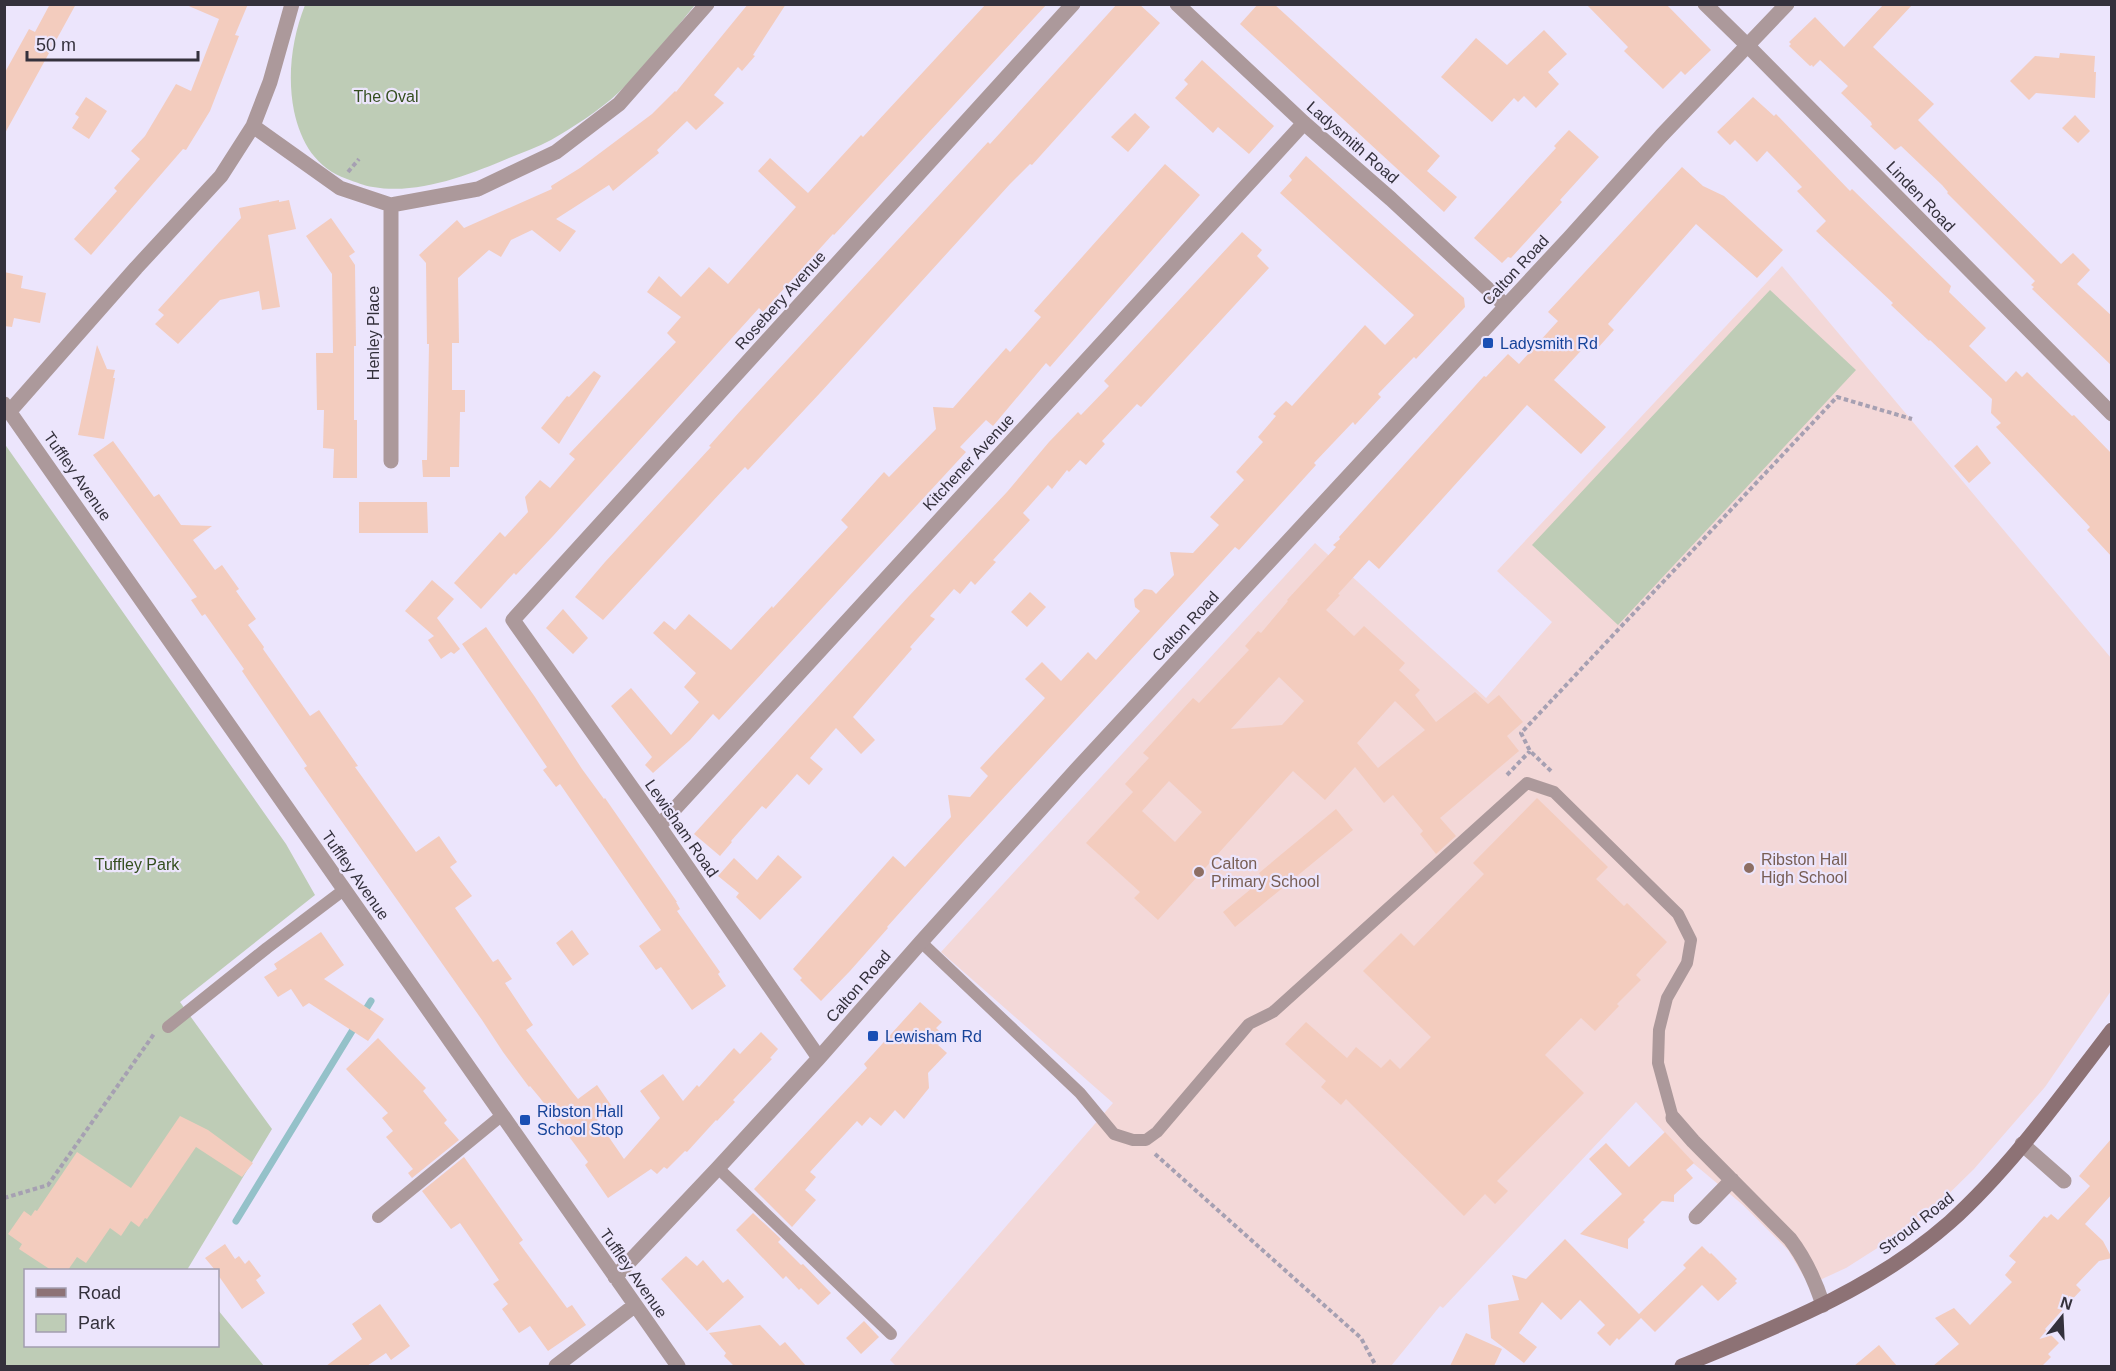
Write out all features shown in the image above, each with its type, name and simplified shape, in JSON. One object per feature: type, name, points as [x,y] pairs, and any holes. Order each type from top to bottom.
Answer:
[{"type":"main road","name":"Stroud Road","points":[[1682,1366],[1823,1305],[1865,1283],[1950,1222],[1976,1197],[2022,1144],[2112,1030]]},
{"type":"street","points":[[7,407],[221,176],[253,126],[270,82],[292,4]]},
{"type":"street","points":[[253,126],[340,188],[390,205],[478,189],[556,152],[619,104],[706,4]]},
{"type":"street","name":"Rosebery Avenue","points":[[513,620],[1073,4]]},
{"type":"street","name":"Ladysmith Road","points":[[1176,4],[1304,123],[1392,199],[1506,306]]},
{"type":"street","name":"Linden Road","points":[[1705,4],[2112,414]]},
{"type":"street","name":"Calton Road","points":[[615,1277],[819,1058],[1084,761],[1661,136],[1787,4]]},
{"type":"street","name":"Kitchener Avenue","points":[[659,826],[1304,123]]},
{"type":"street","name":"Henley Place","points":[[390,205],[391,461]]},
{"type":"street","name":"Tuffley Avenue","points":[[7,407],[678,1366]]},
{"type":"street","name":"Lewisham Road","points":[[513,620],[819,1058]]},
{"type":"street","points":[[1673,1118],[1790,1239],[1803,1256],[1823,1305]]},
{"type":"street","points":[[2022,1144],[2064,1181]]},
{"type":"street","points":[[1696,1217],[1732,1180]]},
{"type":"street","points":[[556,1366],[634,1306]]},
{"type":"lane","points":[[921,942],[1080,1093],[1114,1134],[1133,1140],[1146,1140],[1157,1132],[1249,1024],[1273,1012],[1527,783],[1554,792],[1678,914],[1691,940],[1687,963],[1667,998],[1659,1030],[1658,1063],[1673,1118]]},
{"type":"lane","points":[[168,1028],[345,889]]},
{"type":"lane","points":[[378,1217],[501,1116]]},
{"type":"lane","points":[[718,1168],[891,1334]]},
{"type":"path","points":[[1555,775],[1530,751],[1521,732],[1838,397],[1912,419]]},
{"type":"path","points":[[4,1198],[48,1185],[158,1029],[168,1028]]},
{"type":"path","points":[[1146,1140],[1152,1151],[1361,1338],[1376,1366]]},
{"type":"shaded area","name":"Ribston Hall High School","points":[[1782,266],[2111,658],[2111,991],[2045,1087],[1974,1169],[1923,1219],[1846,1268],[1809,1285],[1788,1250],[1743,1205],[1694,1164],[1636,1102],[1443,1308],[1440,1306],[1391,1366],[896,1366],[890,1360],[1113,1103],[941,952],[1315,543],[1486,698],[1552,622],[1497,571]]},
{"type":"green space","name":"The Oval","points":[[305,5],[695,5],[629,83],[603,106],[546,143],[460,177],[425,186],[390,189],[366,186],[336,174],[318,161],[301,134],[294,111],[291,71],[294,44]]},
{"type":"green space","points":[[1770,290],[1856,370],[1618,625],[1532,545]]},
{"type":"green space","name":"Tuffley Park","points":[[4,443],[286,844],[315,895],[180,1002],[272,1129],[188,1269],[24,1269],[24,1347],[219,1347],[219,1311],[264,1366],[5,1366]]},
{"type":"building","points":[[50,4],[76,4],[4,135],[4,74],[29,29],[35,32]]},
{"type":"building","points":[[184,4],[248,4],[235,35],[239,36],[210,111],[186,150],[183,149],[91,255],[74,239],[117,191],[114,188],[140,159],[131,151],[145,136],[176,84],[191,91],[219,19]]},
{"type":"building","points":[[748,4],[786,4],[753,55],[755,56],[742,71],[738,67],[714,95],[724,103],[696,130],[687,121],[657,150],[659,153],[613,191],[609,185],[556,219],[576,231],[560,252],[532,230],[511,240],[501,257],[489,250],[458,278],[459,343],[452,343],[452,390],[465,390],[465,412],[460,412],[459,467],[450,467],[450,477],[423,477],[422,460],[427,460],[429,344],[427,344],[426,263],[419,255],[457,220],[464,228],[552,189],[551,186],[580,168],[652,114],[676,92]]},
{"type":"building","points":[[986,4],[1047,4],[763,312],[759,308],[553,536],[481,609],[454,583],[500,532],[505,537],[528,512],[525,497],[540,480],[550,488],[575,459],[569,454],[676,342],[667,333],[681,317],[647,292],[659,276],[681,297],[709,267],[728,284],[796,207],[758,171],[770,158],[808,193]]},
{"type":"building","points":[[1117,4],[1139,4],[1160,23],[1032,165],[1030,164],[1010,184],[820,393],[748,470],[745,467],[603,620],[575,597],[711,447],[709,446],[742,409],[988,142],[990,144]]},
{"type":"building","points":[[1258,4],[1274,4],[1440,156],[1427,171],[1457,197],[1444,212],[1240,24]]},
{"type":"building","points":[[1586,4],[1666,4],[1711,50],[1685,75],[1681,71],[1663,89],[1624,51],[1628,47]]},
{"type":"building","points":[[1884,4],[1913,4],[1873,47],[1934,104],[1918,120],[2061,264],[2073,253],[2090,270],[2077,284],[2112,316],[2112,366],[2032,289],[2034,287],[2031,285],[2035,281],[1947,193],[1942,185],[1901,146],[1895,150],[1870,126],[1871,122],[1841,93],[1848,86],[1820,60],[1813,67],[1810,66],[1789,46],[1791,44],[1789,42],[1815,17],[1844,47]]},
{"type":"building","points":[[1544,30],[1567,54],[1548,72],[1559,84],[1536,108],[1524,96],[1518,102],[1514,98],[1492,122],[1441,77],[1476,38],[1507,65]]},
{"type":"building","points":[[2060,53],[2095,56],[2095,98],[2036,93],[2029,100],[2010,81],[2035,56],[2059,58]]},
{"type":"building","points":[[1202,60],[1274,126],[1249,154],[1218,127],[1213,133],[1175,98],[1188,84],[1184,80]]},
{"type":"building","points":[[86,97],[107,111],[89,139],[72,128],[79,117],[75,114]]},
{"type":"building","points":[[1753,97],[1774,116],[1776,114],[1850,191],[1852,189],[1951,286],[1949,292],[1986,328],[1969,346],[2006,382],[2016,371],[2022,377],[2027,372],[2112,454],[2112,557],[2087,530],[2090,527],[1996,427],[2001,423],[1991,413],[1992,399],[1816,231],[1826,221],[1797,191],[1802,187],[1767,151],[1757,162],[1735,140],[1730,145],[1717,132]]},
{"type":"building","points":[[1135,113],[1150,127],[1128,152],[1111,137]]},
{"type":"building","points":[[2075,115],[2090,131],[2078,143],[2062,128]]},
{"type":"building","points":[[1569,130],[1599,157],[1511,258],[1508,257],[1502,263],[1474,238],[1556,148],[1554,146]]},
{"type":"building","points":[[1306,156],[1464,298],[1465,307],[1416,359],[1414,357],[1378,394],[1381,397],[1355,425],[1353,422],[1314,463],[1316,465],[1239,550],[1235,547],[963,842],[821,1001],[800,980],[802,978],[793,969],[893,856],[905,867],[951,817],[948,795],[970,797],[988,776],[980,768],[1045,698],[1025,679],[1042,662],[1061,681],[1088,652],[1096,660],[1140,611],[1135,607],[1134,599],[1144,589],[1152,590],[1156,594],[1174,575],[1170,552],[1193,553],[1219,525],[1210,517],[1244,480],[1236,472],[1263,442],[1258,437],[1276,416],[1273,414],[1286,401],[1292,406],[1365,325],[1385,345],[1414,315],[1280,193],[1292,180],[1289,176]]},
{"type":"building","points":[[1165,164],[1200,195],[1050,367],[1046,363],[993,426],[986,420],[960,447],[966,452],[719,720],[713,714],[690,740],[653,773],[645,765],[652,757],[611,706],[631,688],[671,735],[699,702],[684,687],[696,673],[653,633],[664,621],[675,630],[689,614],[731,650],[848,527],[841,520],[884,472],[889,477],[936,429],[933,407],[953,408],[1006,348],[1010,352],[1041,317],[1034,311]]},
{"type":"building","points":[[1682,167],[1703,186],[1724,196],[1783,250],[1757,278],[1696,224],[1608,324],[1614,330],[1597,349],[1589,342],[1554,380],[1606,427],[1581,454],[1527,405],[1379,569],[1369,560],[1326,610],[1354,636],[1364,626],[1405,663],[1399,670],[1420,690],[1415,695],[1436,722],[1475,692],[1488,704],[1499,695],[1523,722],[1507,736],[1519,751],[1440,818],[1456,836],[1436,854],[1420,834],[1423,831],[1393,795],[1384,803],[1355,767],[1325,800],[1293,771],[1158,920],[1134,898],[1140,892],[1086,843],[1133,792],[1125,784],[1149,758],[1143,753],[1193,698],[1199,703],[1249,650],[1245,646],[1258,631],[1261,633],[1287,600],[1336,547],[1333,545],[1340,539],[1339,537],[1484,376],[1486,377],[1508,354],[1519,364],[1558,321],[1548,312]],"holes":[[[1279,677],[1304,701],[1282,725],[1231,729]],[[1395,701],[1425,730],[1378,768],[1357,743]],[[1169,781],[1202,812],[1175,842],[1142,811]]]},
{"type":"building","points":[[279,200],[279,202],[289,200],[296,229],[268,235],[280,307],[262,310],[259,291],[220,300],[178,344],[155,324],[164,315],[158,310],[241,218],[239,208]]},
{"type":"building","points":[[331,218],[355,252],[349,256],[355,265],[354,420],[357,420],[357,478],[333,478],[334,449],[323,448],[324,410],[317,410],[316,353],[333,353],[332,274],[306,236]]},
{"type":"building","points":[[1242,232],[1262,250],[1257,256],[1269,268],[1141,407],[1137,404],[1102,441],[1105,444],[1086,465],[1080,460],[1069,472],[1067,470],[1052,489],[1048,485],[1023,513],[1030,520],[993,560],[996,562],[975,585],[971,581],[960,594],[954,589],[930,616],[935,619],[853,717],[875,740],[861,754],[836,728],[810,758],[823,769],[809,785],[797,774],[766,809],[762,806],[720,856],[694,834],[909,596],[1007,492],[1049,442],[1078,412],[1081,415],[1109,386],[1104,381]]},
{"type":"building","points":[[4,272],[23,276],[21,288],[46,293],[40,323],[14,318],[12,327],[4,326]]},
{"type":"building","points":[[97,345],[107,369],[115,370],[104,439],[78,435]]},
{"type":"building","points":[[594,371],[601,376],[559,444],[541,428],[567,396],[569,397]]},
{"type":"building","points":[[113,441],[154,497],[159,494],[181,525],[212,526],[193,540],[215,570],[222,565],[239,589],[236,591],[256,619],[248,625],[264,647],[263,649],[310,716],[319,710],[358,766],[355,767],[416,852],[439,836],[457,862],[450,867],[472,896],[455,908],[493,962],[498,959],[512,979],[505,983],[533,1025],[526,1030],[573,1093],[578,1099],[597,1085],[613,1108],[597,1120],[624,1159],[660,1118],[640,1091],[663,1074],[683,1101],[697,1085],[699,1087],[734,1048],[740,1054],[761,1032],[778,1049],[770,1058],[772,1059],[733,1100],[735,1102],[687,1152],[685,1151],[667,1169],[664,1167],[657,1174],[651,1169],[608,1198],[585,1165],[588,1162],[503,1052],[304,768],[307,766],[242,671],[244,669],[205,614],[202,616],[191,600],[197,597],[93,455]]},
{"type":"building","points":[[1977,445],[1991,463],[1969,483],[1954,466]]},
{"type":"building","points":[[359,502],[427,502],[428,533],[359,533]]},
{"type":"building","points":[[432,580],[454,599],[437,618],[460,649],[441,659],[428,640],[434,636],[405,611]]},
{"type":"building","points":[[1030,592],[1046,607],[1027,627],[1011,612]]},
{"type":"building","points":[[563,609],[588,638],[573,654],[546,628]]},
{"type":"building","points":[[486,627],[582,769],[605,798],[677,902],[680,909],[677,911],[720,972],[718,974],[726,986],[692,1010],[661,967],[656,970],[639,946],[661,930],[560,784],[556,787],[543,770],[547,767],[462,644]]},
{"type":"building","points":[[1537,798],[1608,867],[1596,879],[1624,906],[1627,903],[1667,942],[1636,975],[1641,980],[1595,1031],[1581,1018],[1545,1055],[1584,1093],[1497,1181],[1508,1191],[1495,1204],[1485,1194],[1464,1216],[1346,1099],[1341,1105],[1321,1087],[1326,1081],[1285,1044],[1306,1022],[1347,1058],[1356,1047],[1381,1068],[1390,1059],[1400,1069],[1431,1037],[1363,971],[1401,933],[1414,946],[1484,874],[1473,863]]},
{"type":"building","points":[[1336,809],[1353,830],[1235,927],[1223,912],[1263,879],[1259,873]]},
{"type":"building","points":[[778,855],[802,877],[760,920],[736,897],[739,893],[718,876],[734,858],[757,880]]},
{"type":"building","points":[[572,930],[589,954],[573,966],[556,943]]},
{"type":"building","points":[[321,932],[344,965],[324,979],[384,1019],[368,1041],[309,1003],[303,1007],[291,989],[278,997],[264,977],[277,969],[274,964]]},
{"type":"building","points":[[920,1002],[942,1022],[936,1028],[946,1037],[938,1045],[947,1053],[928,1073],[929,1088],[904,1119],[895,1110],[881,1126],[870,1117],[862,1126],[857,1121],[810,1172],[816,1177],[805,1190],[816,1200],[792,1227],[754,1189],[867,1068],[864,1064]]},
{"type":"building","points":[[378,1038],[426,1088],[423,1091],[447,1120],[444,1123],[459,1140],[412,1178],[408,1173],[413,1169],[386,1137],[393,1131],[382,1118],[388,1113],[346,1069]]},
{"type":"building","points":[[180,1116],[208,1130],[253,1163],[242,1177],[196,1147],[147,1219],[145,1218],[139,1227],[131,1221],[121,1236],[110,1228],[86,1263],[77,1257],[69,1269],[49,1269],[19,1249],[22,1244],[8,1234],[24,1211],[31,1216],[35,1210],[37,1211],[77,1152],[131,1188]]},
{"type":"building","points":[[1665,1132],[1694,1163],[1686,1170],[1693,1178],[1674,1195],[1674,1202],[1662,1201],[1643,1220],[1645,1222],[1628,1239],[1628,1249],[1580,1234],[1622,1194],[1589,1159],[1606,1143],[1629,1167]]},
{"type":"building","points":[[2112,1138],[2112,1194],[2085,1224],[2103,1241],[2112,1258],[2099,1261],[2076,1285],[2081,1290],[2045,1329],[2059,1343],[2048,1354],[2051,1357],[2042,1366],[1933,1366],[1959,1344],[1935,1318],[1954,1308],[1970,1325],[2012,1282],[2005,1275],[2016,1262],[2009,1256],[2044,1216],[2047,1218],[2051,1214],[2058,1220],[2090,1186],[2079,1176]]},
{"type":"building","points":[[464,1157],[523,1240],[519,1243],[567,1308],[572,1305],[586,1325],[548,1351],[530,1326],[519,1333],[502,1309],[508,1304],[493,1284],[499,1280],[480,1252],[460,1223],[451,1229],[422,1191]]},
{"type":"building","points":[[753,1213],[781,1239],[778,1242],[831,1293],[818,1305],[786,1276],[783,1279],[736,1230]]},
{"type":"building","points":[[1565,1239],[1639,1314],[1686,1268],[1683,1265],[1702,1246],[1737,1279],[1735,1281],[1737,1283],[1718,1301],[1702,1285],[1655,1332],[1641,1318],[1610,1346],[1597,1333],[1605,1325],[1580,1300],[1561,1320],[1542,1302],[1519,1333],[1537,1347],[1524,1363],[1491,1338],[1488,1305],[1519,1300],[1512,1275],[1526,1279]]},
{"type":"building","points":[[225,1244],[235,1259],[239,1256],[245,1264],[249,1260],[261,1276],[256,1280],[265,1293],[242,1309],[219,1276],[219,1269],[214,1269],[205,1258]]},
{"type":"building","points":[[686,1256],[697,1266],[703,1260],[723,1283],[728,1279],[744,1297],[707,1331],[661,1279]]},
{"type":"building","points":[[380,1304],[410,1346],[391,1360],[386,1353],[367,1366],[326,1366],[362,1339],[352,1324]]},
{"type":"building","points":[[864,1321],[879,1337],[861,1354],[846,1338]]},
{"type":"building","points":[[760,1325],[780,1346],[785,1342],[806,1366],[734,1366],[724,1356],[726,1353],[709,1333]]},
{"type":"building","points":[[1466,1333],[1502,1349],[1494,1366],[1450,1366]]},
{"type":"building","points":[[1879,1345],[1897,1366],[1854,1366]]},
{"type":"waterway","points":[[363,1014],[371,1001]]},
{"type":"waterway","points":[[236,1221],[357,1023]]},
{"type":"place","name":"Ladysmith Rd","points":[[1488,343]]},
{"type":"place","name":"Ribston Hall High School","points":[[1749,868]]},
{"type":"place","name":"Calton Primary School","points":[[1199,872]]},
{"type":"place","name":"Lewisham Rd","points":[[873,1036]]},
{"type":"place","name":"Ribston Hall School Stop","points":[[525,1120]]}]
